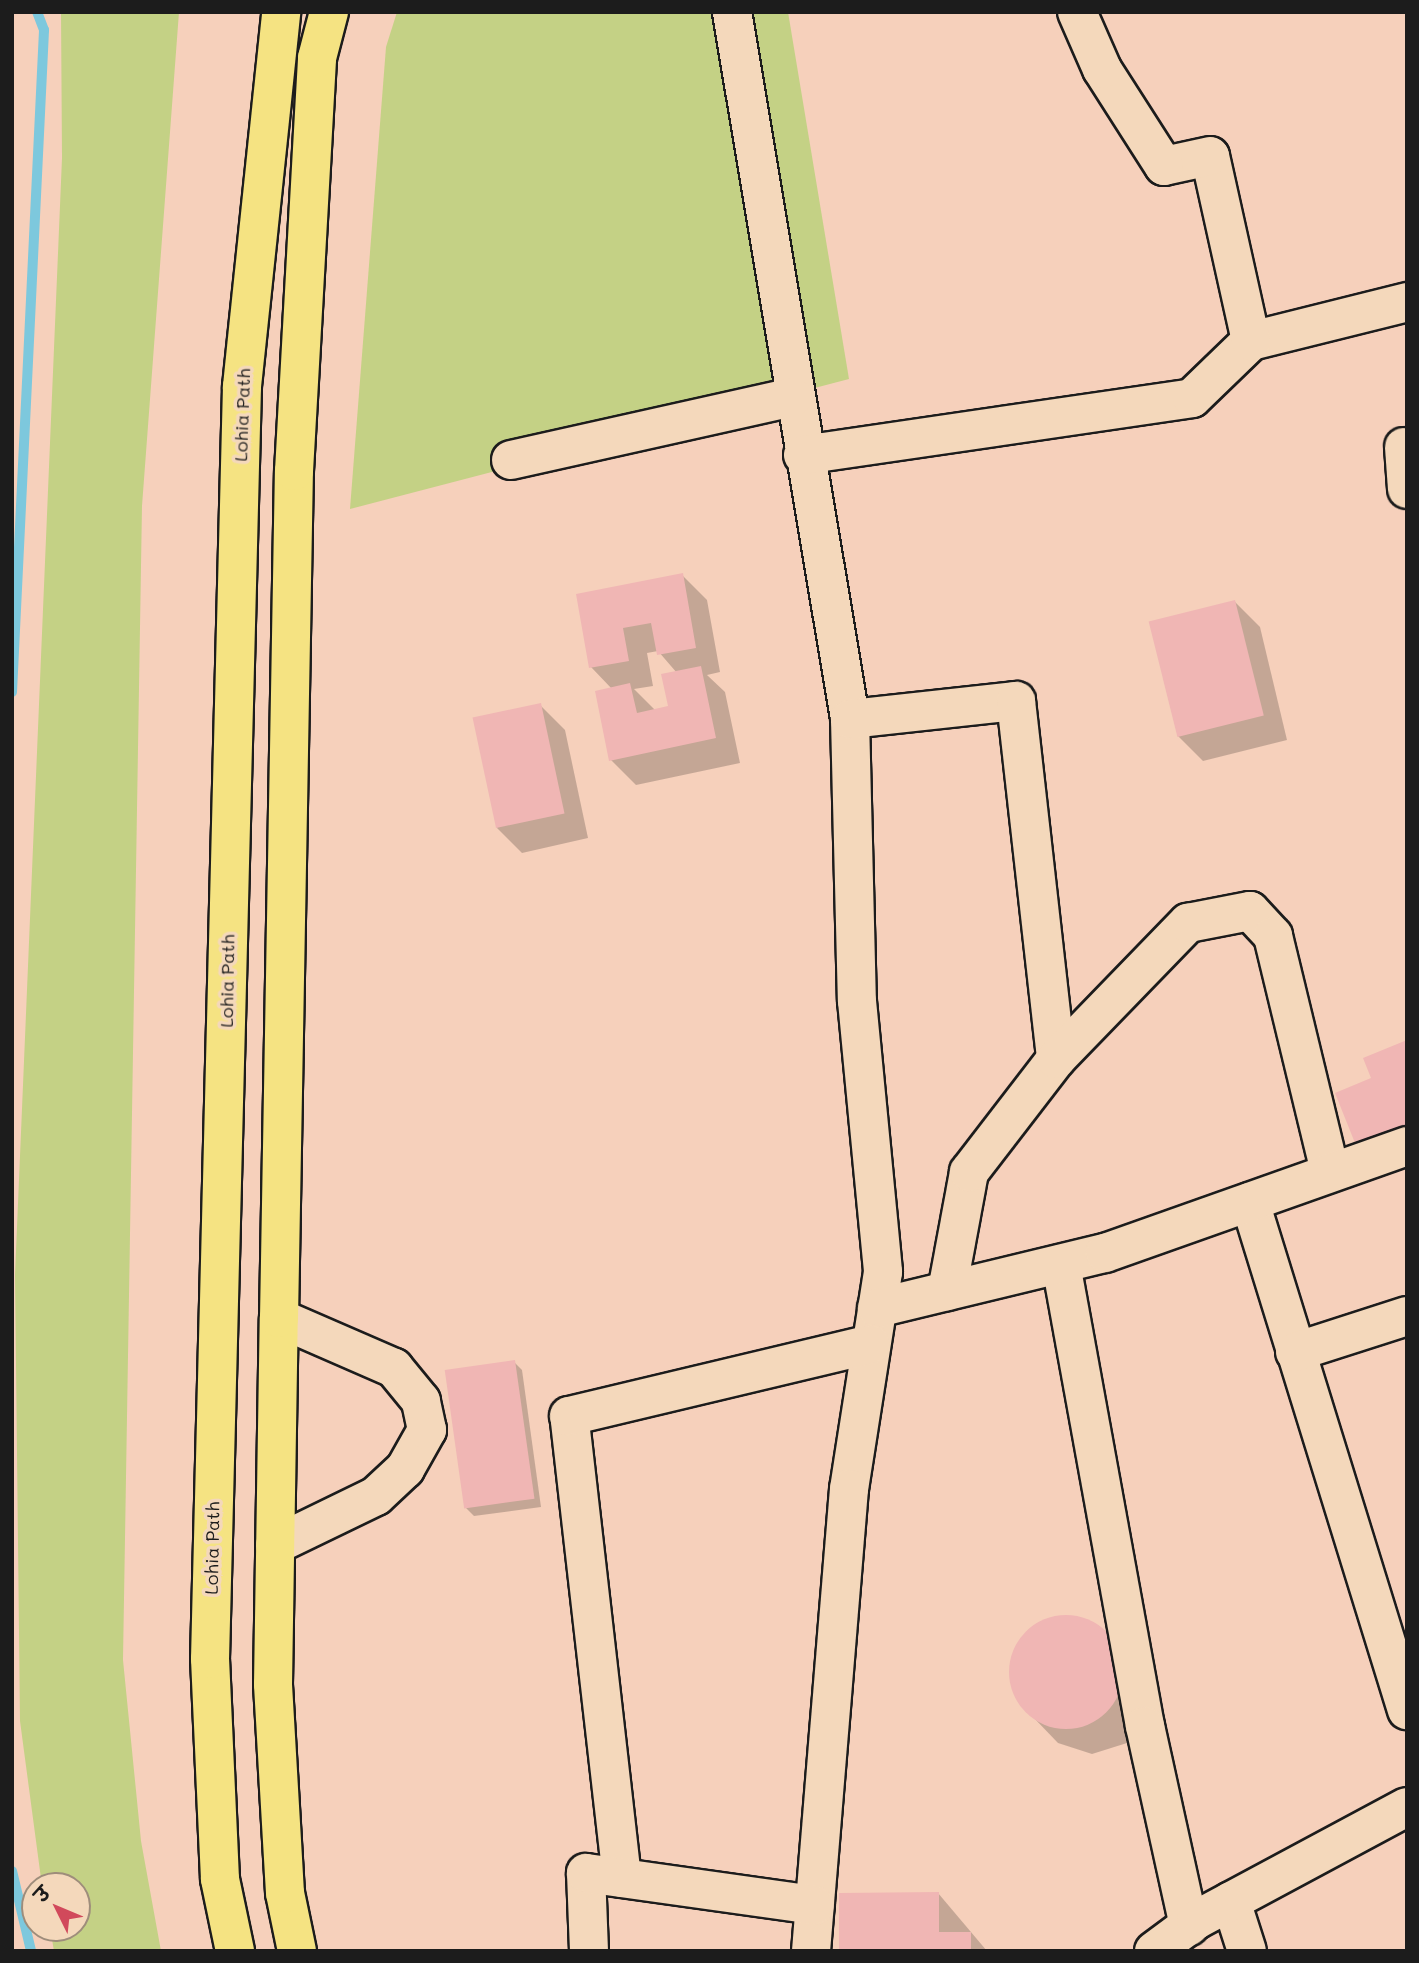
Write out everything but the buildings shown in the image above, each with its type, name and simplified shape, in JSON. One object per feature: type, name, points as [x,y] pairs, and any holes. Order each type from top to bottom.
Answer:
[{"type":"main road","name":"Lohia Path","points":[[235,1951],[220,1879],[209,1659],[242,386],[281,12]]},
{"type":"main road","points":[[297,1951],[285,1893],[273,1684],[275,1545],[294,471],[317,58],[329,12]]},
{"type":"street","points":[[732,12],[793,397],[850,719],[858,1001],[883,1272],[849,1489],[811,1951]]},
{"type":"street","points":[[1077,12],[1102,69],[1164,166],[1210,156],[1251,341]]},
{"type":"street","points":[[803,455],[1192,398],[1251,341],[1407,302]]},
{"type":"street","points":[[510,460],[793,397]]},
{"type":"street","points":[[1404,447],[1407,489]]},
{"type":"street","points":[[850,719],[1016,701],[1056,1059]]},
{"type":"street","points":[[947,1291],[969,1172],[1056,1059],[1188,923],[1250,911],[1273,936],[1331,1172]]},
{"type":"street","points":[[622,1878],[569,1416],[874,1326],[947,1291],[1061,1264],[1250,1202],[1407,1146]]},
{"type":"street","points":[[1250,1202],[1407,1710]]},
{"type":"street","points":[[1061,1264],[1145,1726],[1189,1926]]},
{"type":"street","points":[[1295,1352],[1407,1316]]},
{"type":"street","points":[[275,1545],[376,1496],[405,1469],[427,1430],[421,1401],[394,1368],[279,1318]]},
{"type":"street","points":[[1154,1951],[1231,1901],[1407,1807]]},
{"type":"street","points":[[589,1951],[586,1873],[815,1905]]},
{"type":"street","points":[[1231,1901],[1248,1951]]},
{"type":"green space","points":[[61,12],[179,12],[142,506],[123,1660],[141,1841],[161,1951],[54,1951],[52,1942],[91,1942],[91,1872],[40,1872],[20,1721],[15,1275],[62,158]]},
{"type":"green space","points":[[397,12],[788,12],[849,379],[350,509],[386,47]]},
{"type":"waterway","points":[[12,692],[44,30],[37,12]]},
{"type":"waterway","points":[[12,1871],[31,1951]]}]
